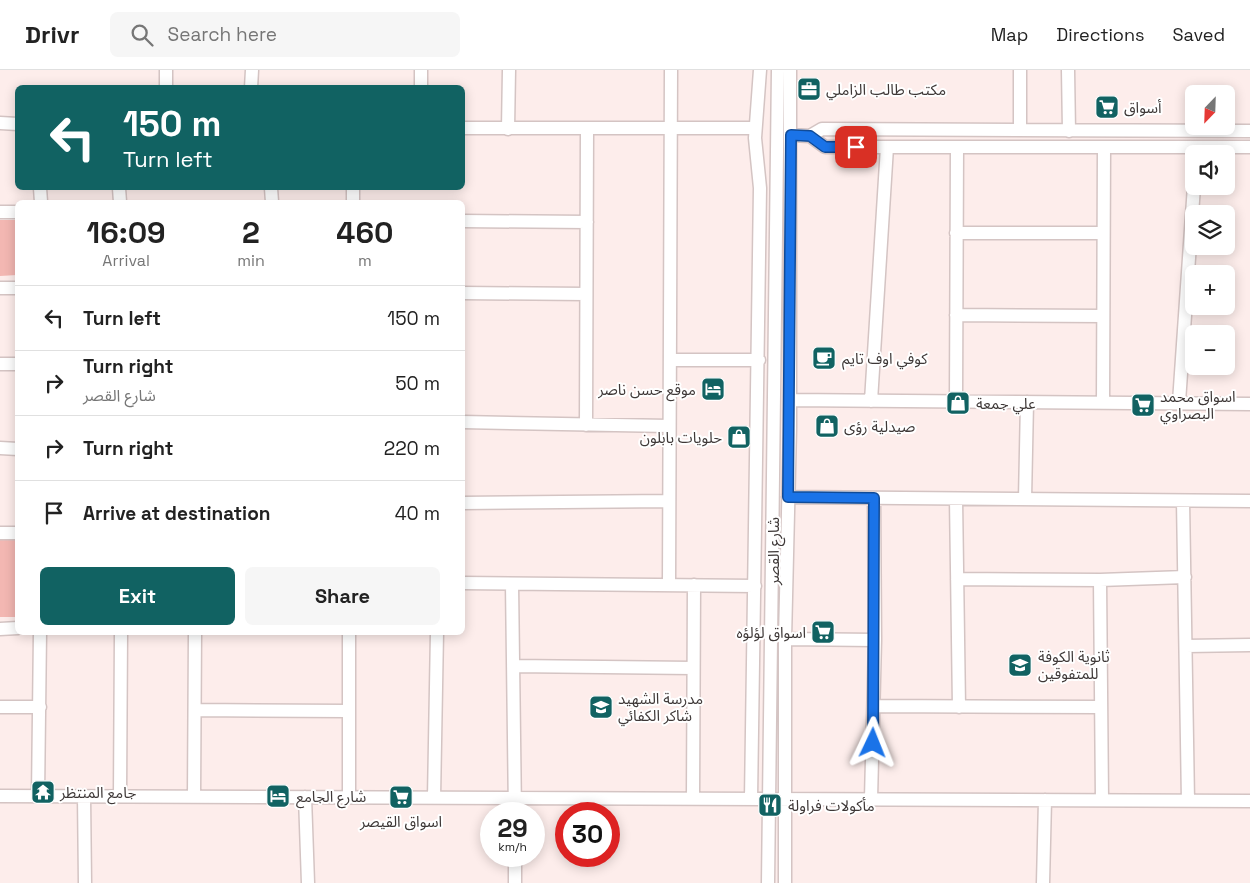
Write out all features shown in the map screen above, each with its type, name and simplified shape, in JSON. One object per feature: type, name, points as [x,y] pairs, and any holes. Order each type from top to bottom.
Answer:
[{"type":"street","points":[[166,70],[166,85]]},
{"type":"street","points":[[252,70],[252,85]]},
{"type":"street","points":[[421,70],[421,85]]},
{"type":"street","points":[[508,129],[509,70]]},
{"type":"street","points":[[669,584],[670,70]]},
{"type":"street","points":[[751,800],[759,360],[760,182],[755,128],[760,70]]},
{"type":"street","name":"شارع القصر","points":[[768,883],[778,70]]},
{"type":"street","name":"شارع القصر","points":[[785,883],[785,639],[790,428],[790,70]]},
{"type":"street","points":[[1020,70],[1020,130]]},
{"type":"street","points":[[1068,70],[1069,131]]},
{"type":"street","points":[[0,123],[15,124]]},
{"type":"street","points":[[465,128],[587,130],[671,127],[755,128]]},
{"type":"street","points":[[586,425],[587,130]]},
{"type":"street","points":[[791,135],[810,136],[822,130],[1250,131]]},
{"type":"street","points":[[810,136],[825,147],[1104,147],[1185,150]]},
{"type":"street","points":[[871,400],[887,147]]},
{"type":"street","points":[[956,401],[957,147]]},
{"type":"street","points":[[1103,402],[1102,233],[1104,147]]},
{"type":"street","points":[[1235,148],[1250,147]]},
{"type":"street","points":[[1179,402],[1193,195]]},
{"type":"street","points":[[0,212],[15,212]]},
{"type":"street","points":[[465,221],[587,222]]},
{"type":"street","points":[[956,233],[1102,233]]},
{"type":"street","points":[[759,246],[776,310]]},
{"type":"street","points":[[0,288],[15,288]]},
{"type":"street","points":[[465,293],[586,294]]},
{"type":"street","points":[[956,315],[1102,316]]},
{"type":"street","points":[[670,360],[759,360]]},
{"type":"street","points":[[0,364],[15,364]]},
{"type":"street","points":[[790,400],[1250,404]]},
{"type":"street","points":[[1025,500],[1026,402]]},
{"type":"street","points":[[465,422],[668,426]]},
{"type":"street","points":[[774,427],[782,432],[790,428]]},
{"type":"street","points":[[0,448],[15,449]]},
{"type":"street","points":[[773,471],[781,467],[789,472]]},
{"type":"street","points":[[788,497],[1250,501]]},
{"type":"street","points":[[871,800],[875,640],[874,498]]},
{"type":"street","points":[[956,499],[959,707]]},
{"type":"street","points":[[465,503],[668,501]]},
{"type":"street","points":[[1184,501],[1188,801]]},
{"type":"street","points":[[0,533],[15,533]]},
{"type":"street","points":[[958,579],[1100,580],[1185,577]]},
{"type":"street","points":[[1100,580],[1102,800]]},
{"type":"street","points":[[465,583],[755,586]]},
{"type":"street","points":[[512,584],[514,802]]},
{"type":"street","points":[[693,798],[694,585]]},
{"type":"street","points":[[0,629],[15,628]]},
{"type":"street","points":[[38,796],[40,635]]},
{"type":"street","points":[[120,796],[121,635]]},
{"type":"street","points":[[194,797],[195,635]]},
{"type":"street","points":[[349,635],[349,797]]},
{"type":"street","points":[[434,798],[437,635]]},
{"type":"street","points":[[785,639],[875,640]]},
{"type":"street","points":[[1186,646],[1250,645]]},
{"type":"street","points":[[513,666],[693,668]]},
{"type":"street","points":[[874,706],[1101,708]]},
{"type":"street","points":[[0,707],[40,707]]},
{"type":"street","points":[[195,710],[348,711]]},
{"type":"street","points":[[0,796],[1250,801]]},
{"type":"street","points":[[84,796],[85,883]]},
{"type":"street","points":[[305,797],[308,883]]},
{"type":"street","points":[[1043,883],[1046,800]]},
{"type":"street","points":[[515,867],[515,883]]},
{"type":"shaded area","points":[[0,220],[15,220],[15,275],[0,276]]},
{"type":"shaded area","points":[[15,538],[15,617],[0,617],[0,539]]},
{"type":"place","name":"مكتب طالب الزاملي","points":[[809,89]]},
{"type":"place","name":"أسواق","points":[[1107,107]]},
{"type":"place","name":"كوفي اوف تايم","points":[[824,358]]},
{"type":"place","name":"موقع حسن ناصر","points":[[713,389]]},
{"type":"place","name":"علي جمعة","points":[[958,403]]},
{"type":"place","name":"اسواق محمد البصراوي","points":[[1143,405]]},
{"type":"place","name":"صيدلية رؤى","points":[[827,426]]},
{"type":"place","name":"حلويات بابلون","points":[[739,437]]},
{"type":"place","name":"اسواق لؤلؤه","points":[[823,632]]},
{"type":"place","name":"ثانوية الكوفة للمتفوقين","points":[[1020,665]]},
{"type":"place","name":"مدرسة الشهيد شاكر الكفائي","points":[[601,707]]},
{"type":"place","name":"جامع المنتظر","points":[[43,792]]},
{"type":"place","name":"شارع الجامع","points":[[278,796]]},
{"type":"place","name":"اسواق القيصر","points":[[401,797]]},
{"type":"place","name":"مأكولات فراولة","points":[[770,805]]},
{"type":"route","points":[[856,147],[825,147],[810,136],[791,135],[788,497],[874,498],[875,640],[873,743]]}]
